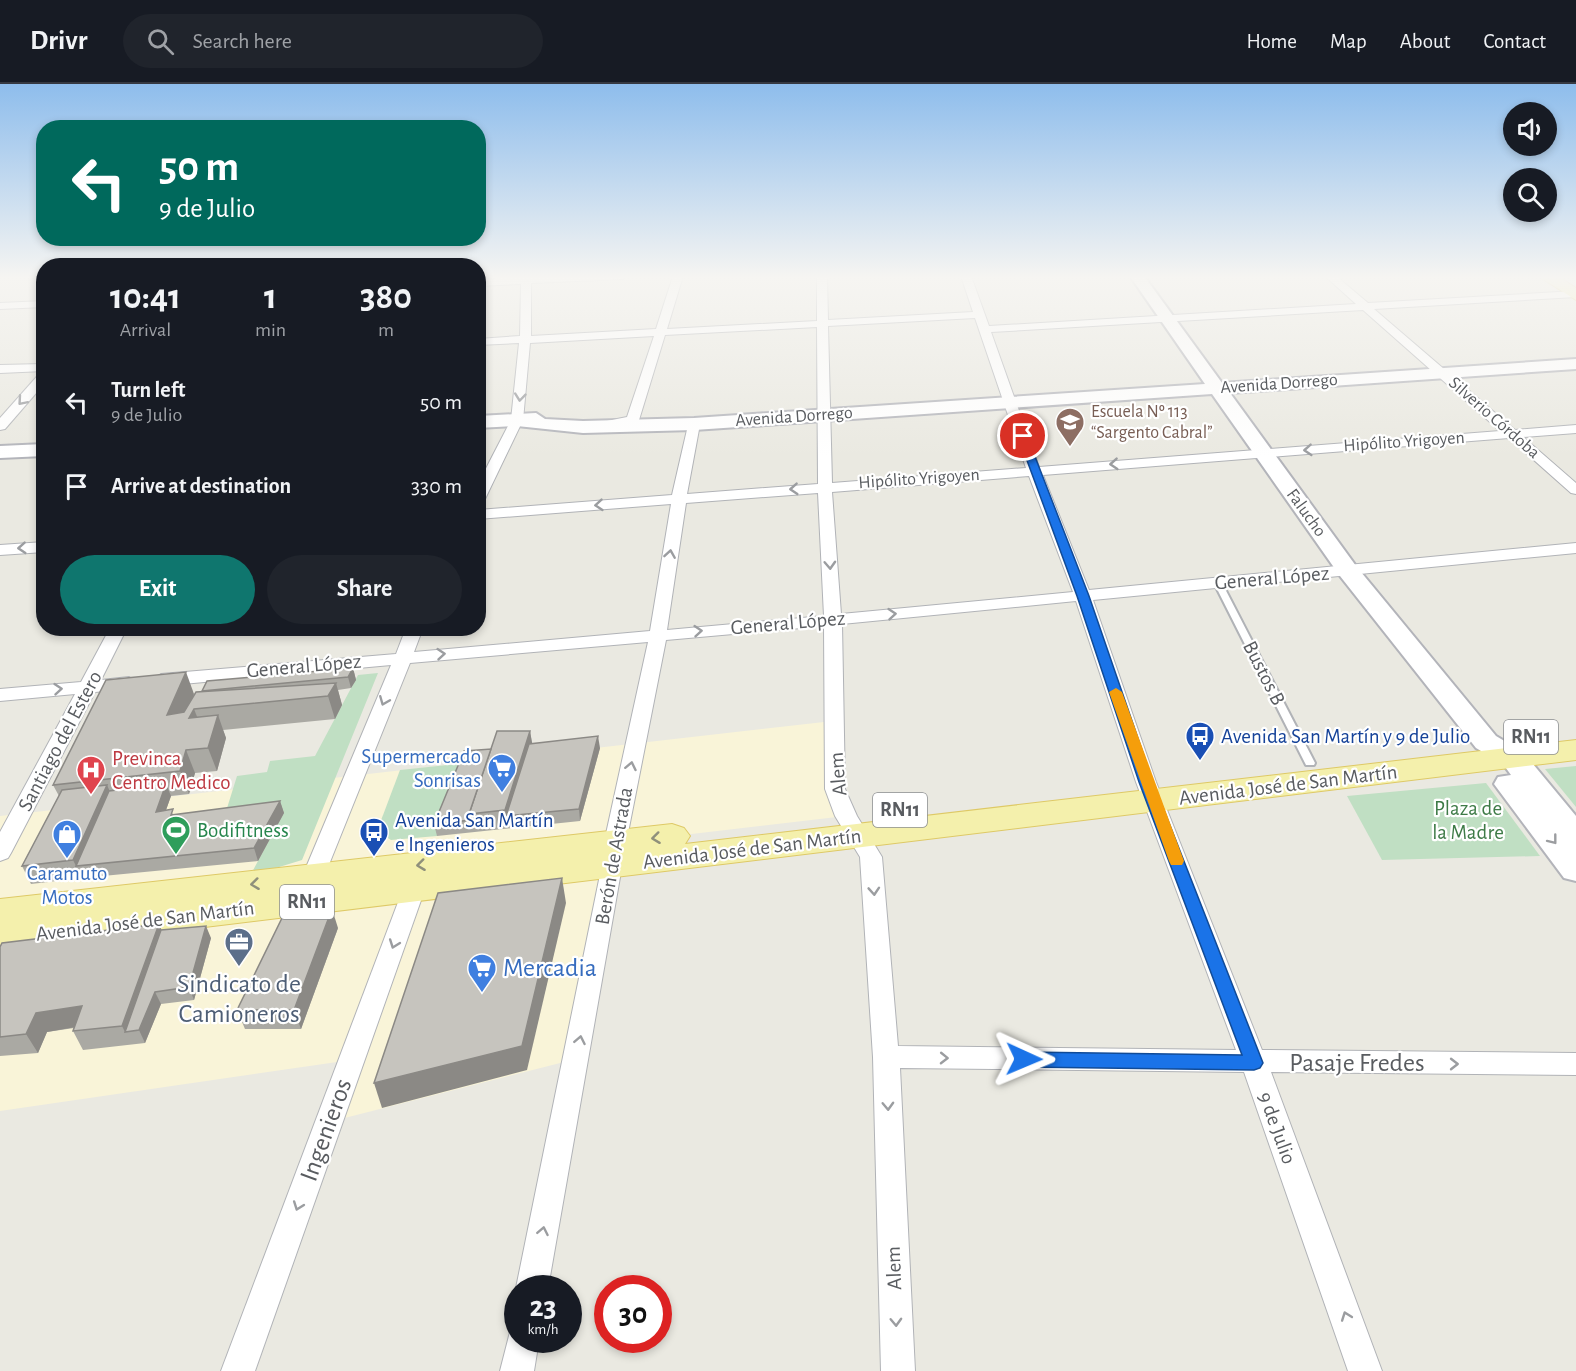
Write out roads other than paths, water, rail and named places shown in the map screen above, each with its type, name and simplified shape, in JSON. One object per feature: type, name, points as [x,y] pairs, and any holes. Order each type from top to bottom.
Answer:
[{"type":"main road","name":"Falucho","points":[[1180,336],[1348,571],[1497,754],[1576,837]]},
{"type":"main road","name":"Avenida Dorrego","points":[[518,420],[544,425],[600,427],[694,424],[1576,364]]},
{"type":"main road","name":"Avenida Dorrego","points":[[486,422],[570,418],[694,424]]},
{"type":"main road","points":[[0,452],[36,450]]},
{"type":"main road","name":"Avenida José de San Martín","points":[[0,913],[313,877],[614,854],[1150,791],[1497,754],[1576,732]]},
{"type":"main road","name":"Avenida José de San Martín","points":[[1150,791],[1310,763],[1576,750]]},
{"type":"main road","name":"Falucho","points":[[1497,754],[1576,870]]},
{"type":"main road","name":"Avenida José de San Martín","points":[[0,938],[414,889],[614,854]]},
{"type":"street","points":[[486,483],[518,420],[525,336]]},
{"type":"street","points":[[486,342],[600,336]]},
{"type":"street","points":[[600,427],[633,420],[657,336]]},
{"type":"street","name":"Alem","points":[[823,336],[825,487],[833,620],[835,789],[852,826],[871,857],[886,1057],[898,1371]]},
{"type":"street","name":"9 de Julio","points":[[988,336],[1034,471],[1083,596],[1150,791],[1254,1063],[1365,1371]]},
{"type":"street","name":"Silverio Córdoba","points":[[1399,336],[1576,490]]},
{"type":"street","points":[[0,369],[36,367]]},
{"type":"street","points":[[0,426],[36,385]]},
{"type":"street","name":"Berón de Astrada","points":[[534,1275],[658,634],[679,498],[694,424]]},
{"type":"street","name":"Hipólito Yrigoyen","points":[[486,514],[1576,429]]},
{"type":"street","points":[[0,550],[36,548]]},
{"type":"street","name":"General López","points":[[0,694],[833,620],[1576,548]]},
{"type":"street","name":"Santiago del Estero","points":[[0,853],[115,636]]},
{"type":"street","points":[[313,877],[401,657],[412,636]]},
{"type":"street","name":"Ingenieros","points":[[238,1371],[414,889]]},
{"type":"street","name":"Pasaje Fredes","points":[[886,1057],[1254,1063],[1576,1064]]},
{"type":"street","points":[[517,1371],[520,1353]]},
{"type":"lane","name":"Bustos B","points":[[1218,583],[1310,763]]},
{"type":"place","name":"Escuela Nº 113 “Sargento Cabral”","points":[[1070,448]]},
{"type":"place","name":"Avenida San Martín y 9 de Julio","points":[[1200,762]]},
{"type":"place","name":"Supermercado Sonrisas","points":[[502,794]]},
{"type":"place","name":"Previnca Centro Medico","points":[[91,796]]},
{"type":"place","name":"Bodifitness","points":[[176,856]]},
{"type":"place","name":"Avenida San Martín e Ingenieros","points":[[374,858]]},
{"type":"place","name":"Caramuto Motos","points":[[67,860]]},
{"type":"place","name":"Sindicato de Camioneros","points":[[239,968]]},
{"type":"place","name":"Mercadia","points":[[482,994]]},
{"type":"park label","name":"Plaza de la Madre","points":[[1468,820]]}]
